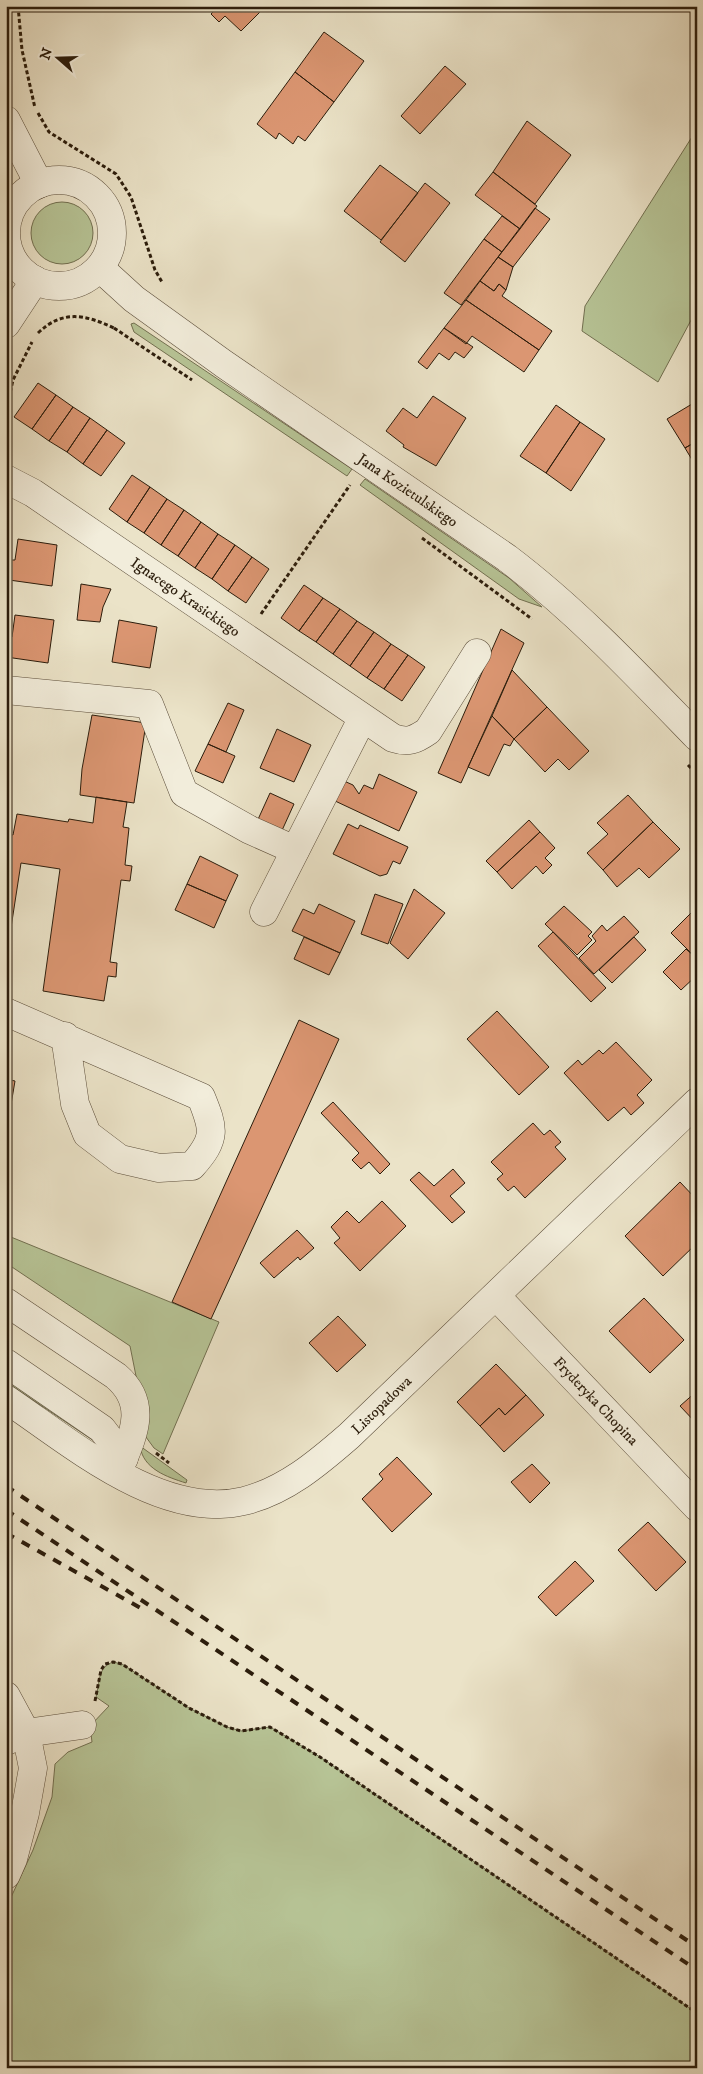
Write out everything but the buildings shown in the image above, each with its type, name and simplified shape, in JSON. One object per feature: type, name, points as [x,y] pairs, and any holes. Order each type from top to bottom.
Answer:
[{"type":"street","points":[[6,120],[38,184]]},
{"type":"street","points":[[56,180],[74,182],[90,189],[102,202],[110,218],[113,235],[109,253],[100,268],[86,279],[69,285],[52,286],[35,280],[21,270],[11,256],[6,240],[7,222],[13,206],[24,193],[38,184],[56,180]]},
{"type":"street","name":"Jana Kozietulskiego","points":[[100,268],[134,299],[216,359],[507,558],[551,592],[592,629],[697,736]]},
{"type":"street","points":[[6,324],[35,280]]},
{"type":"street","name":"Ignacego Krasickiego","points":[[6,479],[33,493],[362,719],[393,738],[405,742],[415,739],[428,731],[476,653]]},
{"type":"street","points":[[6,690],[149,704],[184,793],[250,830],[295,850]]},
{"type":"street","points":[[264,912],[362,719]]},
{"type":"street","points":[[6,1012],[64,1036],[201,1097],[212,1124],[207,1150],[192,1166],[159,1168],[120,1159],[87,1134],[75,1104],[64,1036]]},
{"type":"street","name":"Listopadowa","points":[[6,1399],[121,1465],[167,1496],[212,1505],[244,1501],[276,1490],[326,1456],[496,1296],[697,1102]]},
{"type":"street","name":"Fryderyka Chopina","points":[[496,1296],[697,1507]]},
{"type":"street","points":[[6,1302],[116,1376],[129,1389],[133,1398],[136,1417],[121,1465]]},
{"type":"street","points":[[6,1363],[102,1429],[121,1465]]},
{"type":"street","points":[[6,1696],[16,1737],[33,1768],[23,1823],[13,1859],[6,1875]]},
{"type":"street","points":[[16,1737],[82,1725]]},
{"type":"path","points":[[18,6],[22,50],[34,105],[49,132],[116,174],[131,197],[155,270],[164,285]]},
{"type":"path","points":[[6,411],[13,380],[36,334],[50,321],[70,317],[88,318],[114,328],[195,382]]},
{"type":"path","points":[[114,328],[117,323]]},
{"type":"path","points":[[342,480],[358,491]]},
{"type":"path","points":[[244,638],[350,486]]},
{"type":"path","points":[[421,538],[540,625]]},
{"type":"path","points":[[685,762],[697,774]]},
{"type":"path","points":[[153,1451],[175,1467]]},
{"type":"path","points":[[82,1725],[91,1716],[101,1670],[105,1664],[113,1662],[122,1664],[189,1708],[227,1727],[241,1731],[270,1727],[320,1758],[697,2013]]},
{"type":"green space","points":[[697,129],[697,309],[658,382],[582,331],[585,306]]},
{"type":"green space","points":[[56,202],[68,202],[84,211],[91,221],[93,233],[91,245],[84,255],[68,264],[56,264],[45,259],[36,250],[31,239],[31,227],[36,216],[45,207]]},
{"type":"green space","points":[[134,323],[352,469],[347,476],[134,332],[131,324]]},
{"type":"green space","points":[[365,479],[509,578],[542,607],[519,599],[360,485]]},
{"type":"green space","points":[[6,1235],[219,1322],[163,1454],[154,1448],[143,1433],[138,1386],[130,1346],[6,1263]]},
{"type":"green space","points":[[6,1374],[103,1447],[6,1382]]},
{"type":"green space","points":[[140,1446],[187,1480],[186,1483],[157,1471],[146,1461]]},
{"type":"green space","points":[[113,1662],[122,1664],[189,1708],[227,1727],[241,1731],[270,1727],[320,1757],[697,2013],[697,2068],[6,2068],[6,1908],[33,1850],[52,1797],[55,1764],[68,1752],[92,1742],[90,1726],[109,1706],[96,1697],[102,1672],[104,1668]]},
{"type":"railway","points":[[6,1486],[697,1947]]},
{"type":"railway","points":[[6,1510],[697,1970]]},
{"type":"railway","points":[[6,1533],[146,1611]]}]
